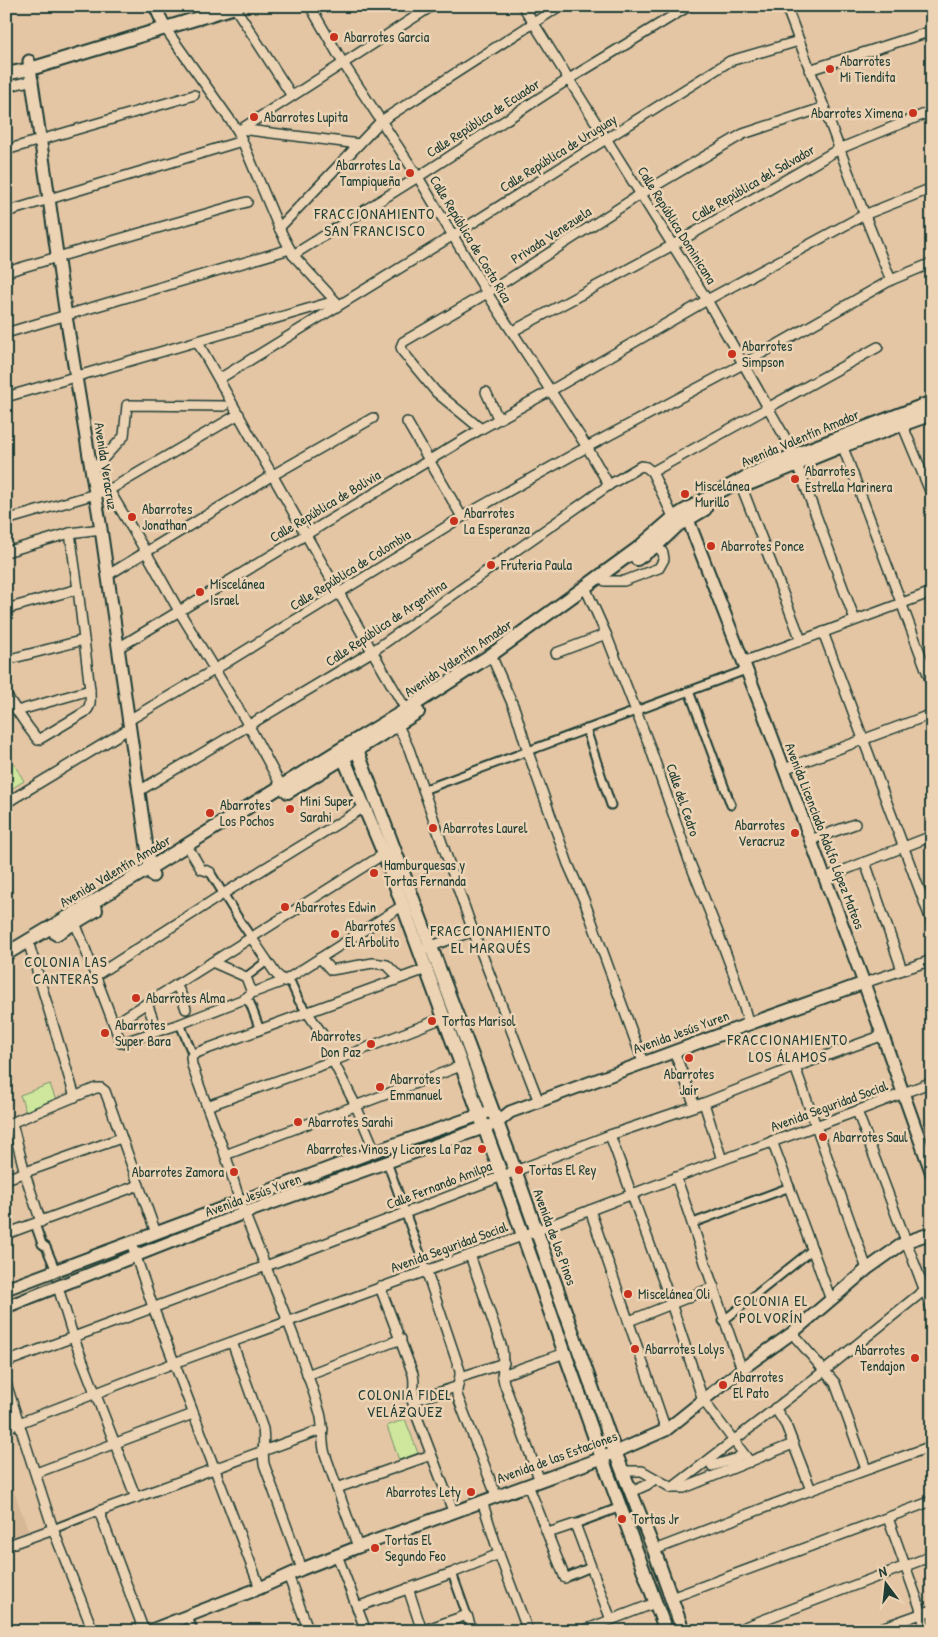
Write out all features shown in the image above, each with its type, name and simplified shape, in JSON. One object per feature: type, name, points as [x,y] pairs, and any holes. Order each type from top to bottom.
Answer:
[{"type":"main road","points":[[6,74],[31,70],[218,6]]},
{"type":"main road","points":[[164,26],[236,7]]},
{"type":"main road","points":[[6,66],[31,70]]},
{"type":"main road","name":"Avenida Valentín Amador","points":[[901,420],[932,402]]},
{"type":"main road","name":"Avenida Valentín Amador","points":[[6,954],[29,945],[74,919],[408,714],[587,591],[637,549],[681,518],[741,484],[796,460],[901,420],[932,414]]},
{"type":"main road","name":"Avenida Valentín Amador","points":[[587,591],[605,582],[657,545],[681,518]]},
{"type":"main road","name":"Avenida de los Pinos","points":[[356,746],[389,851],[425,949],[516,1170],[615,1452],[654,1550],[683,1631]]},
{"type":"main road","name":"Avenida de los Pinos","points":[[342,755],[363,808],[389,851],[402,906],[425,949],[426,969],[443,1018],[666,1631]]},
{"type":"main road","name":"Avenida Valentín Amador","points":[[151,872],[191,852],[284,790]]},
{"type":"main road","name":"Avenida Valentín Amador","points":[[6,964],[29,945]]},
{"type":"street","points":[[6,396],[337,303],[291,252],[279,228],[239,130],[164,26],[155,6]]},
{"type":"street","name":"Calle República de Costa Rica","points":[[310,6],[343,63],[418,177],[487,293],[587,447],[609,485]]},
{"type":"street","points":[[239,130],[432,6]]},
{"type":"street","name":"Calle República Dominicana","points":[[523,6],[707,300],[768,408],[796,460],[855,620]]},
{"type":"street","points":[[279,228],[381,121],[560,6]]},
{"type":"street","name":"Calle República de Ecuador","points":[[6,333],[291,252],[418,177],[569,79],[689,6]]},
{"type":"street","points":[[786,6],[864,215],[891,280]]},
{"type":"street","points":[[236,7],[292,96]]},
{"type":"street","points":[[809,70],[932,31]]},
{"type":"street","name":"Calle República de Uruguay","points":[[218,379],[337,303],[452,236],[730,61],[799,41]]},
{"type":"street","points":[[6,86],[31,70]]},
{"type":"street","name":"Avenida Veracruz","points":[[31,70],[48,200],[101,529],[151,872]]},
{"type":"street","points":[[6,150],[194,95]]},
{"type":"street","name":"Privada Venezuela","points":[[480,429],[436,392],[403,352],[401,347],[403,342],[487,293],[641,194],[743,134],[825,107]]},
{"type":"street","name":"Calle República del Salvador","points":[[513,331],[672,245],[839,149],[932,112]]},
{"type":"street","points":[[239,130],[359,144]]},
{"type":"street","points":[[6,212],[242,141]]},
{"type":"street","name":"Calle República de Bolivia","points":[[118,648],[498,418],[550,391],[707,300],[864,215],[932,188]]},
{"type":"street","points":[[6,272],[247,202]]},
{"type":"street","name":"Calle República de Colombia","points":[[6,804],[214,670],[462,516],[743,364],[891,280],[932,263]]},
{"type":"street","points":[[197,341],[408,714]]},
{"type":"street","points":[[681,518],[652,472],[878,347]]},
{"type":"street","points":[[486,392],[498,418]]},
{"type":"street","points":[[224,406],[127,405],[124,436],[92,471],[109,490],[179,611],[249,726],[284,790]]},
{"type":"street","points":[[6,520],[109,490],[239,414]]},
{"type":"street","points":[[108,575],[273,475],[373,418]]},
{"type":"street","points":[[901,420],[932,496]]},
{"type":"street","points":[[407,422],[462,516]]},
{"type":"street","points":[[841,442],[932,685]]},
{"type":"street","name":"Calle República de Argentina","points":[[139,791],[373,651],[609,485],[641,466],[646,467],[652,472]]},
{"type":"street","points":[[741,484],[801,640]]},
{"type":"street","name":"Avenida Licenciado Adolfo López Mateos","points":[[681,518],[745,666],[864,984],[881,1036],[932,1174]]},
{"type":"street","points":[[6,552],[70,533],[101,529]]},
{"type":"street","points":[[6,695],[38,740],[85,712],[91,703],[70,533]]},
{"type":"street","points":[[605,582],[624,581],[659,568],[664,559],[657,545]]},
{"type":"street","points":[[6,609],[78,589]]},
{"type":"street","name":"Calle del Cedro","points":[[587,591],[606,634],[650,747],[690,863],[731,967],[749,1024]]},
{"type":"street","points":[[423,790],[689,691],[801,640],[932,592]]},
{"type":"street","points":[[824,632],[932,923]]},
{"type":"street","points":[[556,653],[606,634]]},
{"type":"street","points":[[6,660],[84,640]]},
{"type":"street","points":[[492,658],[515,710],[568,864],[584,900],[642,1062]]},
{"type":"street","points":[[17,711],[90,690]]},
{"type":"street","points":[[689,691],[731,804]]},
{"type":"street","points":[[784,769],[932,714]]},
{"type":"street","points":[[396,721],[409,749],[473,931],[539,1102]]},
{"type":"street","points":[[586,729],[611,805]]},
{"type":"street","points":[[95,976],[363,808]]},
{"type":"street","points":[[810,840],[855,824]]},
{"type":"street","points":[[824,878],[932,836]]},
{"type":"street","points":[[114,1024],[389,851]]},
{"type":"street","points":[[191,852],[201,869],[210,872],[276,974],[291,983],[299,1001],[323,1035]]},
{"type":"street","points":[[865,862],[902,970]]},
{"type":"street","points":[[74,919],[121,1043],[244,999],[252,993],[284,980],[402,906]]},
{"type":"street","points":[[425,949],[473,931]]},
{"type":"street","points":[[29,945],[75,1097]]},
{"type":"street","points":[[320,958],[331,970],[373,963],[387,965],[400,978]]},
{"type":"street","points":[[864,984],[932,960]]},
{"type":"street","points":[[246,977],[267,961]]},
{"type":"street","points":[[212,962],[246,977],[252,993]]},
{"type":"street","points":[[192,1056],[426,969]]},
{"type":"street","name":"Avenida Jesús Yuren","points":[[6,1306],[136,1256],[376,1151],[479,1115],[495,1117],[510,1112],[642,1062],[864,984]]},
{"type":"street","points":[[176,985],[182,994],[186,1009],[183,1022],[192,1056],[192,1065],[242,1208],[266,1266],[321,1415],[323,1446],[358,1547]]},
{"type":"street","points":[[244,999],[250,1003],[260,1030]]},
{"type":"street","points":[[147,1003],[157,1031]]},
{"type":"street","points":[[206,1106],[333,1061],[443,1018]]},
{"type":"street","name":"Calle Fernando Amilpa","points":[[6,1362],[266,1266],[516,1170],[704,1103],[881,1036]]},
{"type":"street","points":[[674,1051],[695,1106]]},
{"type":"street","points":[[333,1061],[376,1151]]},
{"type":"street","points":[[225,1155],[461,1066]]},
{"type":"street","points":[[795,1067],[867,1268]]},
{"type":"street","name":"Avenida Seguridad Social","points":[[6,1428],[174,1363],[522,1236],[932,1082]]},
{"type":"street","points":[[56,1271],[46,1247],[42,1244],[25,1172],[9,1124],[96,1088],[101,1088],[105,1092],[156,1233]]},
{"type":"street","points":[[704,1103],[722,1160]]},
{"type":"street","points":[[857,1111],[932,1310]]},
{"type":"street","name":"Avenida Jesús Yuren","points":[[6,1289],[156,1233],[387,1162],[484,1128],[495,1117]]},
{"type":"street","points":[[610,1135],[703,1400],[750,1462]]},
{"type":"street","points":[[6,1180],[121,1138]]},
{"type":"street","points":[[772,1141],[831,1300]]},
{"type":"street","points":[[387,1162],[460,1371],[461,1377],[456,1387],[457,1395],[496,1495]]},
{"type":"street","points":[[676,1177],[742,1369]]},
{"type":"street","points":[[6,1234],[139,1185]]},
{"type":"street","points":[[693,1223],[790,1187]]},
{"type":"street","points":[[590,1210],[666,1430]]},
{"type":"street","name":"Avenida de las Estaciones","points":[[148,1631],[260,1588],[358,1547],[496,1495],[602,1458],[666,1430],[742,1369],[792,1333],[867,1268],[905,1242],[932,1233]]},
{"type":"street","points":[[131,1242],[153,1307],[260,1588]]},
{"type":"street","points":[[724,1321],[813,1248]]},
{"type":"street","points":[[470,1255],[502,1348],[504,1363],[502,1375],[540,1481]]},
{"type":"street","points":[[672,1488],[711,1462],[733,1441],[932,1284]]},
{"type":"street","points":[[58,1287],[74,1336],[136,1498]]},
{"type":"street","points":[[380,1287],[415,1380],[412,1401],[414,1409],[453,1511]]},
{"type":"street","points":[[628,1321],[714,1287]]},
{"type":"street","points":[[792,1333],[835,1383],[866,1469]]},
{"type":"street","points":[[307,1376],[401,1339]]},
{"type":"street","points":[[232,1342],[263,1429],[265,1437],[263,1457],[266,1470],[302,1569]]},
{"type":"street","points":[[502,1375],[565,1353]]},
{"type":"street","points":[[461,1377],[504,1363]]},
{"type":"street","points":[[6,1383],[53,1529],[93,1631]]},
{"type":"street","points":[[412,1401],[456,1387]]},
{"type":"street","points":[[776,1408],[786,1425],[811,1490]]},
{"type":"street","points":[[36,1473],[193,1414]]},
{"type":"street","points":[[6,1546],[323,1429]]},
{"type":"street","points":[[622,1470],[638,1470],[672,1488],[684,1488],[793,1444]]},
{"type":"street","points":[[654,1550],[866,1469],[932,1446]]},
{"type":"street","points":[[711,1462],[735,1459],[743,1454]]},
{"type":"street","points":[[337,1488],[432,1455]]},
{"type":"street","points":[[711,1462],[715,1475]]},
{"type":"street","points":[[631,1492],[648,1485],[655,1479]]},
{"type":"street","points":[[528,1485],[564,1578],[592,1567]]},
{"type":"street","points":[[482,1501],[499,1554],[528,1631]]},
{"type":"street","points":[[671,1598],[932,1501]]},
{"type":"street","points":[[548,1534],[621,1507]]},
{"type":"street","points":[[99,1511],[144,1631]]},
{"type":"street","points":[[888,1518],[922,1613],[925,1631]]},
{"type":"street","points":[[575,1524],[611,1620]]},
{"type":"street","points":[[357,1607],[499,1554]]},
{"type":"street","points":[[338,1555],[366,1631]]},
{"type":"street","points":[[734,1631],[932,1556]]},
{"type":"street","points":[[452,1572],[472,1631]]},
{"type":"street","points":[[288,1575],[309,1631]]},
{"type":"street","points":[[408,1588],[422,1631],[467,1615]]},
{"type":"street","points":[[582,1631],[655,1604]]},
{"type":"street","points":[[873,1631],[932,1610]]},
{"type":"street","points":[[188,1616],[193,1631]]},
{"type":"shaded area","points":[[6,1470],[30,1534],[6,1542]]},
{"type":"green space","points":[[6,750],[24,781],[6,792]]},
{"type":"green space","points":[[50,1084],[56,1101],[26,1112],[20,1095]]},
{"type":"green space","points":[[405,1419],[418,1453],[399,1460],[387,1426]]},
{"type":"place","name":"Abarrotes Garcia","points":[[334,37]]},
{"type":"place","name":"Abarrotes Mi Tiendita","points":[[830,69]]},
{"type":"place","name":"Abarrotes Ximena","points":[[913,113]]},
{"type":"place","name":"Abarrotes Lupita","points":[[254,117]]},
{"type":"place","name":"Abarrotes La Tampiqueña","points":[[410,173]]},
{"type":"place","name":"Abarrotes Simpson","points":[[732,354]]},
{"type":"place","name":"Abarrotes Estrella Marinera","points":[[795,479]]},
{"type":"place","name":"Miscelánea Murillo","points":[[685,494]]},
{"type":"place","name":"Abarrotes Jonathan","points":[[132,517]]},
{"type":"place","name":"Abarrotes La Esperanza","points":[[454,521]]},
{"type":"place","name":"Abarrotes Ponce","points":[[711,546]]},
{"type":"place","name":"Fruteria Paula","points":[[491,565]]},
{"type":"place","name":"Miscelánea Israel","points":[[200,592]]},
{"type":"place","name":"Mini Super Sarahi","points":[[290,809]]},
{"type":"place","name":"Abarrotes Los Pochos","points":[[210,813]]},
{"type":"place","name":"Abarrotes Laurel","points":[[433,828]]},
{"type":"place","name":"Abarrotes Veracruz","points":[[795,833]]},
{"type":"place","name":"Hamburguesas y Tortas Fernanda","points":[[374,873]]},
{"type":"place","name":"Abarrotes Edwin","points":[[285,907]]},
{"type":"place","name":"Abarrotes El Arbolito","points":[[335,934]]},
{"type":"place","name":"Abarrotes Alma","points":[[136,998]]},
{"type":"place","name":"Tortas Marisol","points":[[432,1021]]},
{"type":"place","name":"Abarrotes Super Bara","points":[[105,1033]]},
{"type":"place","name":"Abarrotes Don Paz","points":[[371,1044]]},
{"type":"place","name":"Abarrotes Jair","points":[[689,1058]]},
{"type":"place","name":"Abarrotes Emmanuel","points":[[380,1087]]},
{"type":"place","name":"Abarrotes Sarahi","points":[[298,1122]]},
{"type":"place","name":"Abarrotes Saul","points":[[823,1137]]},
{"type":"place","name":"Abarrotes Vinos y Licores La Paz","points":[[482,1149]]},
{"type":"place","name":"Tortas El Rey","points":[[519,1170]]},
{"type":"place","name":"Abarrotes Zamora","points":[[234,1172]]},
{"type":"place","name":"Miscelánea Oli","points":[[628,1294]]},
{"type":"place","name":"Abarrotes Lolys","points":[[635,1349]]},
{"type":"place","name":"Abarrotes Tendajon","points":[[915,1358]]},
{"type":"place","name":"Abarrotes El Pato","points":[[723,1385]]},
{"type":"place","name":"Abarrotes Lety","points":[[471,1492]]},
{"type":"place","name":"Tortas Jr","points":[[622,1519]]},
{"type":"place","name":"Tortas El Segundo Feo","points":[[375,1548]]},
{"type":"district","name":"FRACCIONAMIENTO SAN FRANCISCO","points":[[375,222]]},
{"type":"district","name":"FRACCIONAMIENTO EL MARQUÉS","points":[[491,940]]},
{"type":"district","name":"COLONIA LAS CANTERAS","points":[[66,970]]},
{"type":"district","name":"FRACCIONAMIENTO LOS ÁLAMOS","points":[[788,1048]]},
{"type":"district","name":"COLONIA EL POLVORÍN","points":[[771,1310]]},
{"type":"district","name":"COLONIA FIDEL VELÁZQUEZ","points":[[405,1404]]}]
